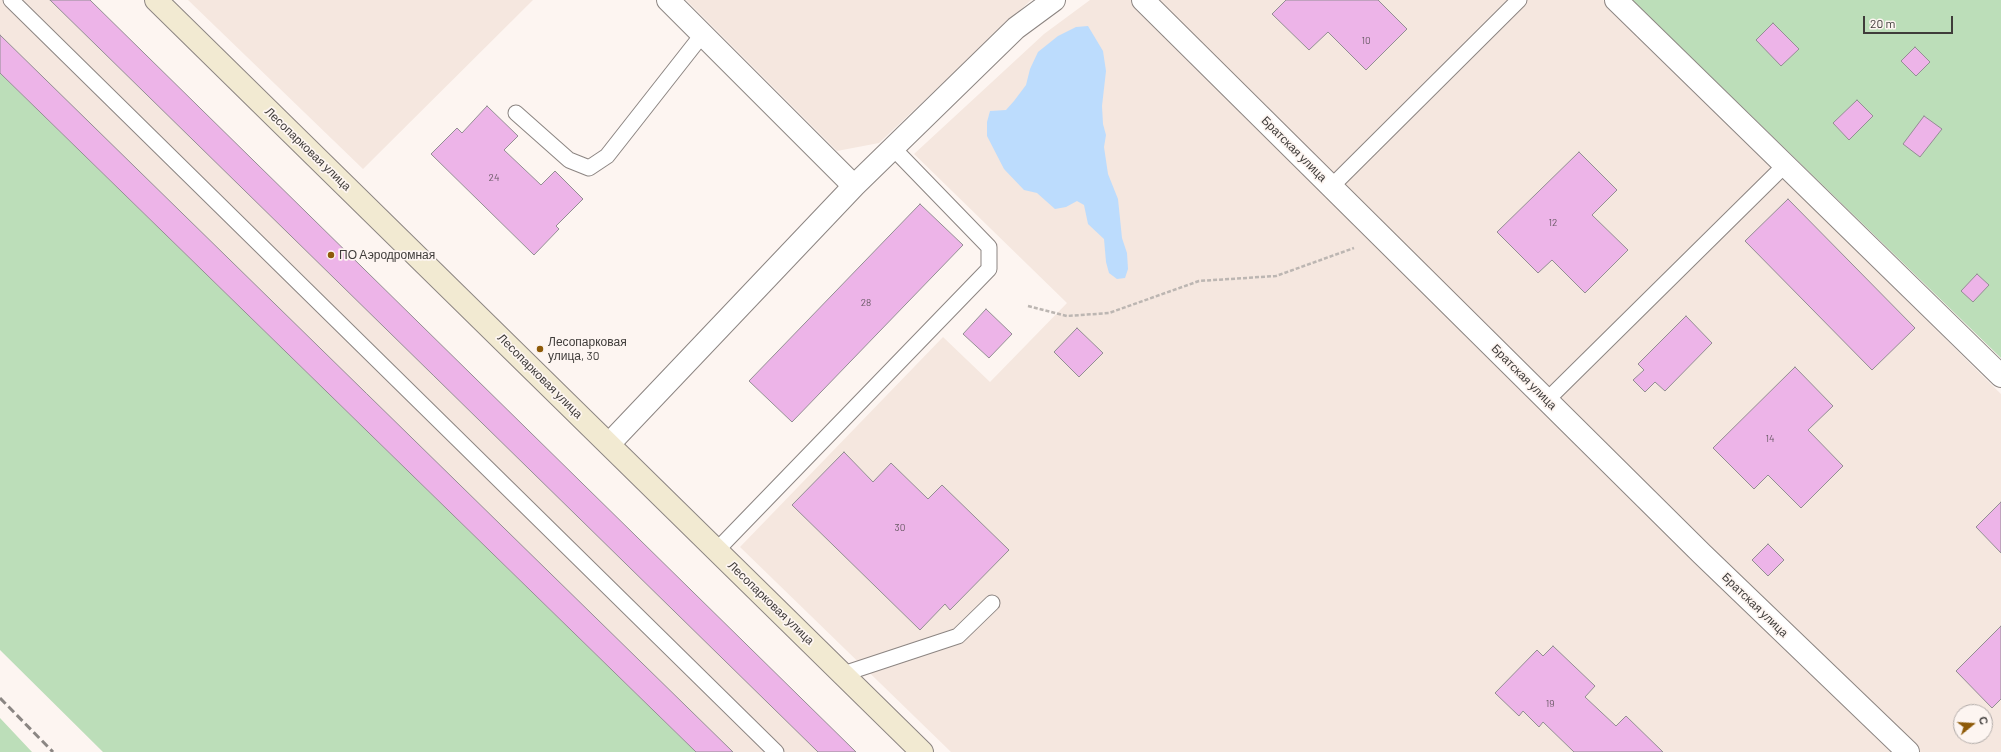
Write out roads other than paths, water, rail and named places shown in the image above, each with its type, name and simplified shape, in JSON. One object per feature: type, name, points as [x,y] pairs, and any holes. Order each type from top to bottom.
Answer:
[{"type":"street","name":"Лесопарковая улица","points":[[156,0],[610,444],[922,752]]},
{"type":"street","points":[[668,0],[854,186]]},
{"type":"street","points":[[610,444],[854,186],[1016,28],[1054,0]]},
{"type":"street","name":"Братская улица","points":[[1142,0],[1702,554],[1908,752]]},
{"type":"street","points":[[1616,0],[2001,376]]},
{"type":"lane","points":[[10,0],[776,752]]},
{"type":"lane","points":[[1331,187],[1519,0]]},
{"type":"lane","points":[[516,113],[569,160],[589,168],[607,156],[702,35]]},
{"type":"lane","points":[[717,550],[989,268],[989,247],[893,148]]},
{"type":"lane","points":[[1547,400],[1785,165]]},
{"type":"lane","points":[[843,674],[958,636],[992,602]]},
{"type":"water","points":[[1088,26],[1103,51],[1106,71],[1102,106],[1103,124],[1106,135],[1104,147],[1108,174],[1118,199],[1122,238],[1127,253],[1128,269],[1125,278],[1117,279],[1109,273],[1106,262],[1104,239],[1088,224],[1084,205],[1077,201],[1066,207],[1055,209],[1037,193],[1024,190],[1004,169],[987,136],[987,122],[990,111],[1006,110],[1014,101],[1026,85],[1030,69],[1038,52],[1058,36],[1076,27]]},
{"type":"railway","points":[[0,698],[53,752]]},
{"type":"place","name":"ПО Аэродромная","points":[[331,255]]},
{"type":"place","name":"Лесопарковая улица, 30","points":[[540,349]]}]
